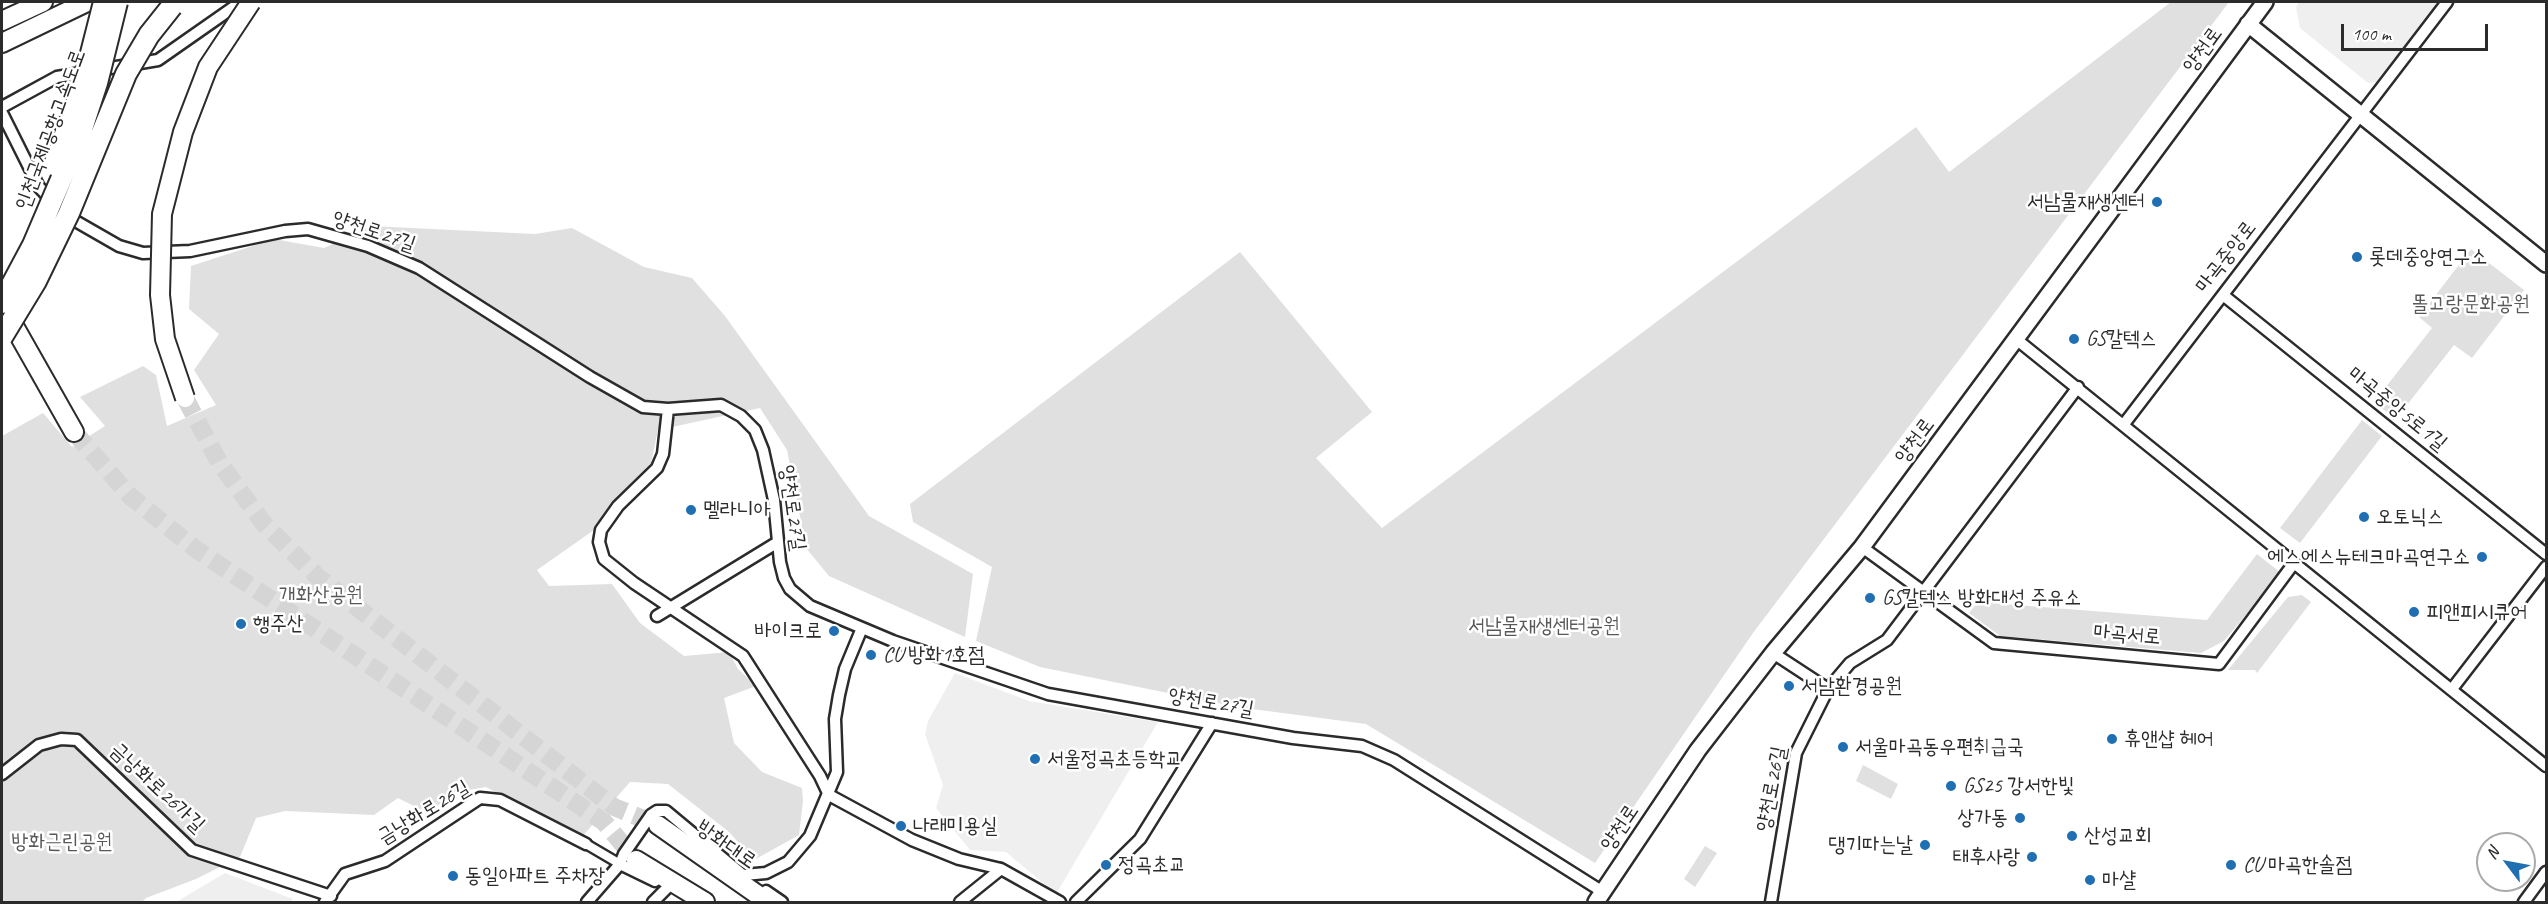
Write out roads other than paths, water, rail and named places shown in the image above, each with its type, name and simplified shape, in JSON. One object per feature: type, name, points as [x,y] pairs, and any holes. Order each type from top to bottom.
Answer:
[{"type":"highway","name":"인천국제공항고속도로","points":[[2,280],[42,196],[58,153],[84,81],[104,2]]},
{"type":"highway","name":"인천국제공항고속도로","points":[[2,303],[33,245],[80,135],[100,73],[117,2]]},
{"type":"highway","points":[[2,337],[36,281],[69,213],[126,74],[149,35],[172,6]]},
{"type":"main road","points":[[2,21],[43,2]]},
{"type":"main road","points":[[2,43],[87,2]]},
{"type":"main road","points":[[185,398],[165,339],[160,295],[162,214],[183,132],[208,67],[251,2]]},
{"type":"main road","name":"양천로","points":[[1600,897],[1698,750],[1773,653],[1862,547],[2265,2]]},
{"type":"main road","points":[[2248,24],[2547,264]]},
{"type":"main road","points":[[2,303],[19,339],[74,432]]},
{"type":"main road","name":"방화대로","points":[[658,825],[768,903]]},
{"type":"main road","points":[[628,862],[705,903]]},
{"type":"street","points":[[2,106],[57,77],[158,60],[241,2]]},
{"type":"street","name":"마곡중앙로","points":[[2124,424],[2447,2]]},
{"type":"street","name":"양천로27길","points":[[2,113],[39,187],[66,216],[119,246],[142,253],[190,251],[285,231],[308,229],[368,246],[419,268],[619,395],[643,406],[668,409],[722,405],[741,416],[755,430],[763,450],[774,500],[780,562],[790,589],[810,606],[862,628],[1048,694],[1293,738],[1362,746],[1394,760],[1600,897]]},
{"type":"street","name":"마곡중앙5로1길","points":[[2223,295],[2547,554]]},
{"type":"street","points":[[2016,339],[2547,766]]},
{"type":"street","points":[[1773,653],[1828,689],[1850,663],[1887,640],[2078,387]]},
{"type":"street","points":[[668,409],[663,454],[657,468],[618,506],[601,530],[599,542],[604,559],[669,607],[743,656],[820,776],[829,795],[912,840],[959,859],[1001,869],[1060,903]]},
{"type":"street","points":[[657,615],[778,542]]},
{"type":"street","name":"마곡서로","points":[[1862,547],[1994,643],[2219,664],[2294,563]]},
{"type":"street","points":[[2452,688],[2547,567]]},
{"type":"street","points":[[744,875],[766,873],[788,862],[810,836],[829,795],[837,765],[835,719],[839,695],[845,669],[862,628]]},
{"type":"street","name":"양천로26길","points":[[1771,903],[1796,753],[1828,689]]},
{"type":"street","points":[[1076,903],[1140,839],[1212,723]]},
{"type":"street","name":"금낭화로26가길","points":[[2,774],[39,745],[60,739],[77,740],[192,850],[328,899]]},
{"type":"street","name":"금낭화로26길","points":[[328,899],[345,874],[385,861],[480,798],[500,800],[586,844]]},
{"type":"street","points":[[628,862],[624,854],[651,815],[657,811],[666,812],[782,903]]},
{"type":"street","points":[[586,844],[628,862],[668,887],[687,903]]},
{"type":"street","points":[[587,903],[628,862]]},
{"type":"street","points":[[960,903],[1001,869]]},
{"type":"street","points":[[2524,903],[2547,872]]},
{"type":"street","points":[[653,903],[668,887]]},
{"type":"tunnel","points":[[185,398],[219,462],[264,524],[318,577],[614,807],[658,825]]},
{"type":"tunnel","points":[[74,432],[131,497],[197,550],[604,822],[636,860]]},
{"type":"place","name":"서남물재생센터","points":[[2157,202]]},
{"type":"place","name":"롯데중앙연구소","points":[[2357,257]]},
{"type":"place","name":"GS칼텍스","points":[[2074,339]]},
{"type":"place","name":"멜라니아","points":[[691,510]]},
{"type":"place","name":"오토닉스","points":[[2364,517]]},
{"type":"place","name":"에스에스뉴테크마곡연구소","points":[[2482,557]]},
{"type":"place","name":"GS칼텍스 방화대성 주유소","points":[[1870,598]]},
{"type":"place","name":"피앤피시큐어","points":[[2414,612]]},
{"type":"place","name":"행주산","points":[[241,624]]},
{"type":"place","name":"바이크로","points":[[834,631]]},
{"type":"place","name":"CU 방화1호점","points":[[871,655]]},
{"type":"place","name":"서남환경공원","points":[[1789,686]]},
{"type":"place","name":"휴앤샵 헤어","points":[[2112,739]]},
{"type":"place","name":"서울마곡동우편취급국","points":[[1843,747]]},
{"type":"place","name":"서울정곡초등학교","points":[[1035,759]]},
{"type":"place","name":"GS25 강서한빛","points":[[1951,786]]},
{"type":"place","name":"상가동","points":[[2020,818]]},
{"type":"place","name":"나래미용실","points":[[901,826]]},
{"type":"place","name":"산성교회","points":[[2072,836]]},
{"type":"place","name":"댕기따는날","points":[[1925,845]]},
{"type":"place","name":"태후사랑","points":[[2032,857]]},
{"type":"place","name":"정곡초교","points":[[1106,865]]},
{"type":"place","name":"CU 마곡한솔점","points":[[2231,865]]},
{"type":"place","name":"동일아파트 주차장","points":[[453,876]]},
{"type":"place","name":"마샬","points":[[2090,880]]},
{"type":"park label","name":"똘고랑문화공원","points":[[2471,304]]},
{"type":"park label","name":"개화산공원","points":[[321,595]]},
{"type":"park label","name":"서남물재생센터공원","points":[[1544,626]]},
{"type":"park label","name":"방화근린공원","points":[[62,842]]}]
